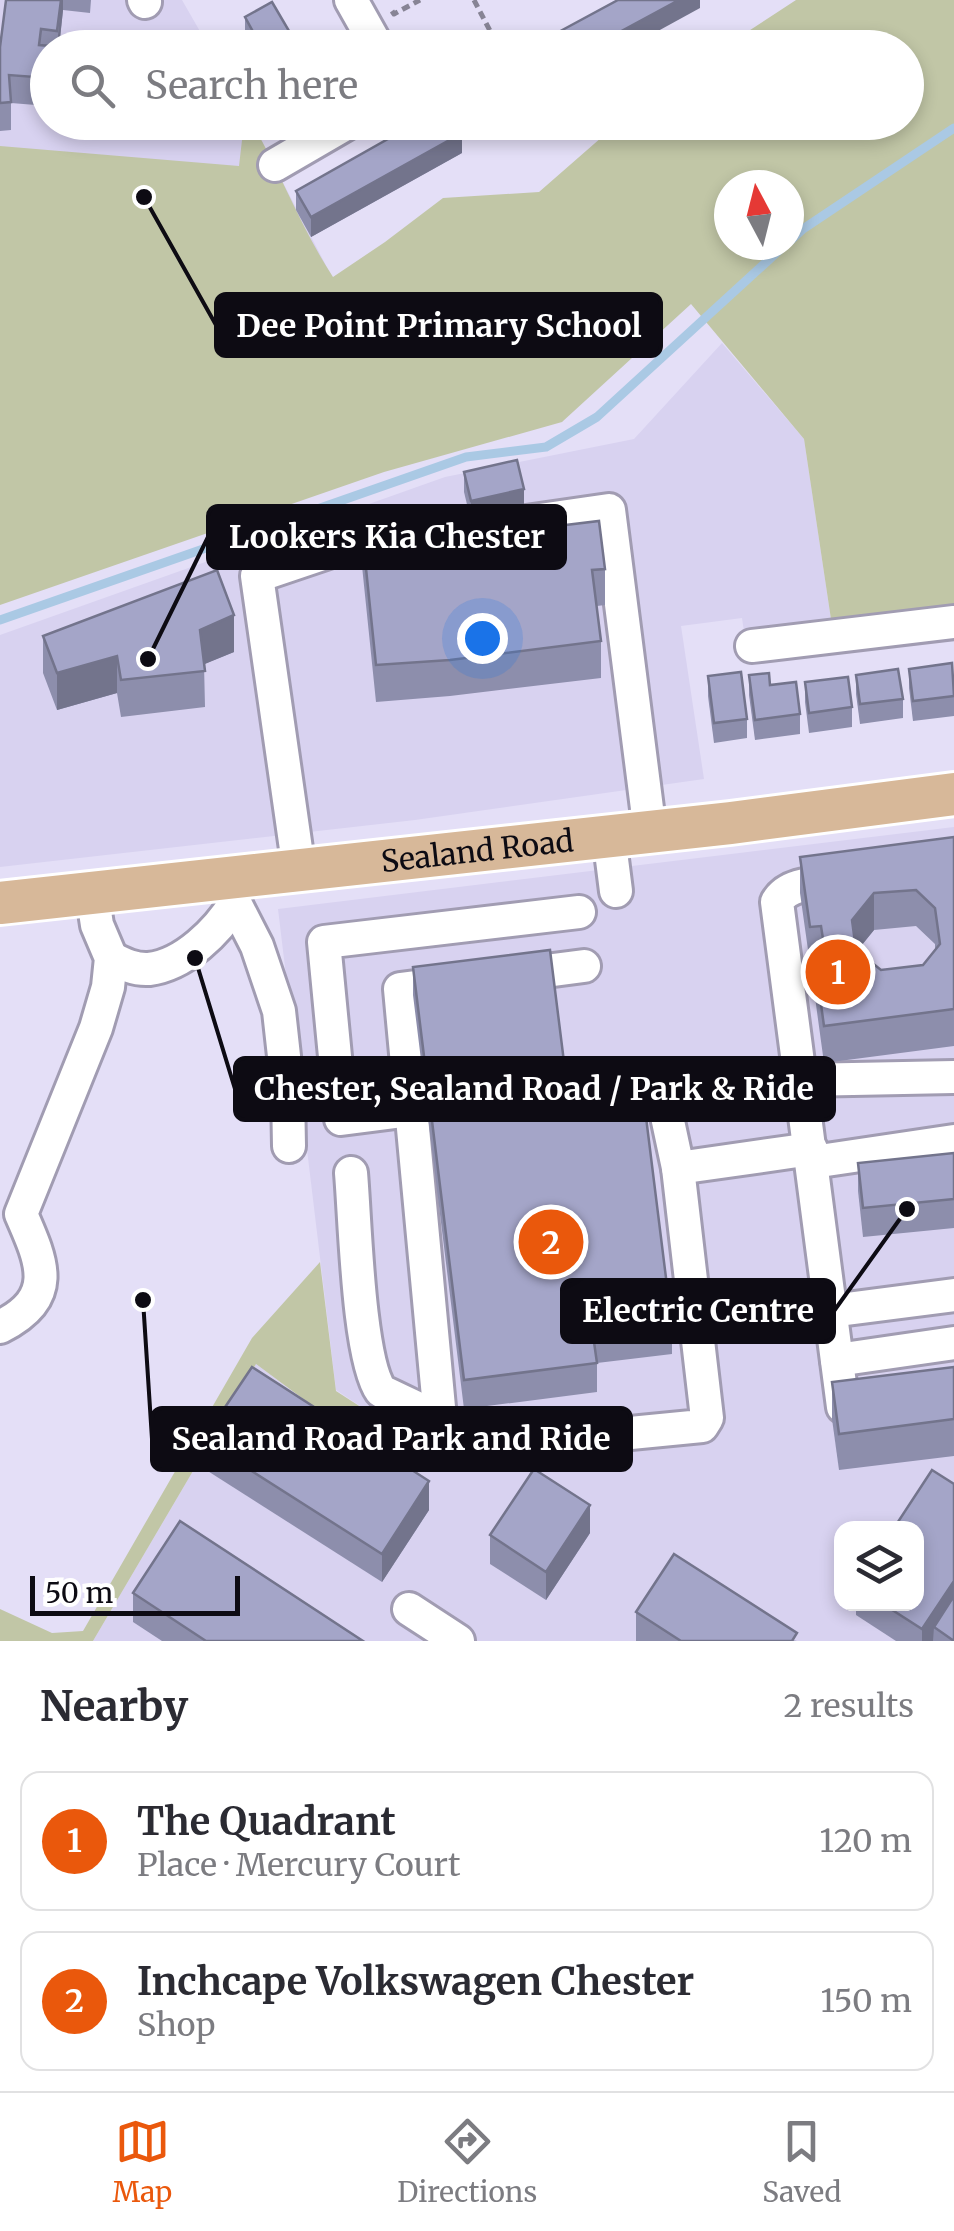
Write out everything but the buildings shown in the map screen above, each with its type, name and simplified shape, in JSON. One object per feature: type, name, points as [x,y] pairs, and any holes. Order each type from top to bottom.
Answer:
[{"type":"main road","name":"Sealand Road","points":[[0,902],[92,892],[234,890],[299,870],[954,794]]},
{"type":"street","points":[[351,0],[368,30]]},
{"type":"street","points":[[275,164],[317,140]]},
{"type":"street","points":[[299,870],[257,576],[334,550],[610,510],[630,834],[616,891]]},
{"type":"street","points":[[752,646],[954,622]]},
{"type":"street","points":[[843,1407],[777,902],[793,888],[864,878]]},
{"type":"street","points":[[111,958],[148,969],[171,963],[220,928],[234,890]]},
{"type":"street","points":[[234,890],[279,1011],[289,1146]]},
{"type":"street","points":[[0,1327],[34,1303],[42,1276],[39,1256],[21,1214],[96,1028],[108,987],[111,958],[97,925],[92,892]]},
{"type":"street","points":[[410,1110],[341,1119],[324,942],[579,912]]},
{"type":"street","points":[[440,1418],[400,989],[584,966]]},
{"type":"street","points":[[802,1080],[954,1077]]},
{"type":"street","points":[[351,1172],[365,1340],[374,1380],[381,1391],[497,1441],[518,1444],[705,1424],[678,1168],[662,1093]]},
{"type":"street","points":[[678,1168],[954,1140]]},
{"type":"street","points":[[831,1311],[954,1295]]},
{"type":"street","points":[[837,1360],[954,1343]]},
{"type":"street","points":[[409,1609],[458,1641]]},
{"type":"path","points":[[386,0],[394,14],[420,0]]},
{"type":"path","points":[[474,0],[490,30]]},
{"type":"shaded area","points":[[0,0],[182,0],[199,30],[30,30],[30,140],[261,140],[332,277],[0,414]]},
{"type":"shaded area","points":[[722,343],[804,439],[832,626],[745,638],[742,618],[681,626],[704,779],[415,820],[0,867],[0,635],[445,477],[634,439]]},
{"type":"shaded area","points":[[954,827],[954,1641],[93,1641],[256,1364],[367,1447],[381,1420],[336,1390],[278,909]]},
{"type":"green space","points":[[796,0],[954,0],[954,612],[832,626],[804,439],[691,304],[562,422],[384,472],[0,605],[0,146],[239,166],[242,140],[261,140],[333,277],[443,198],[539,192],[599,140],[924,140],[924,30],[750,30]]},
{"type":"green space","points":[[320,1262],[336,1391],[381,1420],[368,1447],[256,1364],[93,1641],[0,1641],[0,1609],[52,1633],[83,1631],[252,1338]]},
{"type":"waterway","points":[[804,228],[954,128]]},
{"type":"waterway","points":[[0,620],[466,457],[546,447],[597,417],[769,260]]},
{"type":"place","name":"Dee Point Primary School","points":[[144,197]]},
{"type":"place","name":"Lookers Kia Chester","points":[[148,659]]},
{"type":"place","name":"Chester, Sealand Road / Park & Ride","points":[[195,958]]},
{"type":"place","name":"The Quadrant","points":[[838,972]]},
{"type":"place","name":"Electric Centre","points":[[907,1209]]},
{"type":"place","name":"Inchcape Volkswagen Chester","points":[[551,1242]]},
{"type":"place","name":"Sealand Road Park and Ride","points":[[143,1300]]}]
